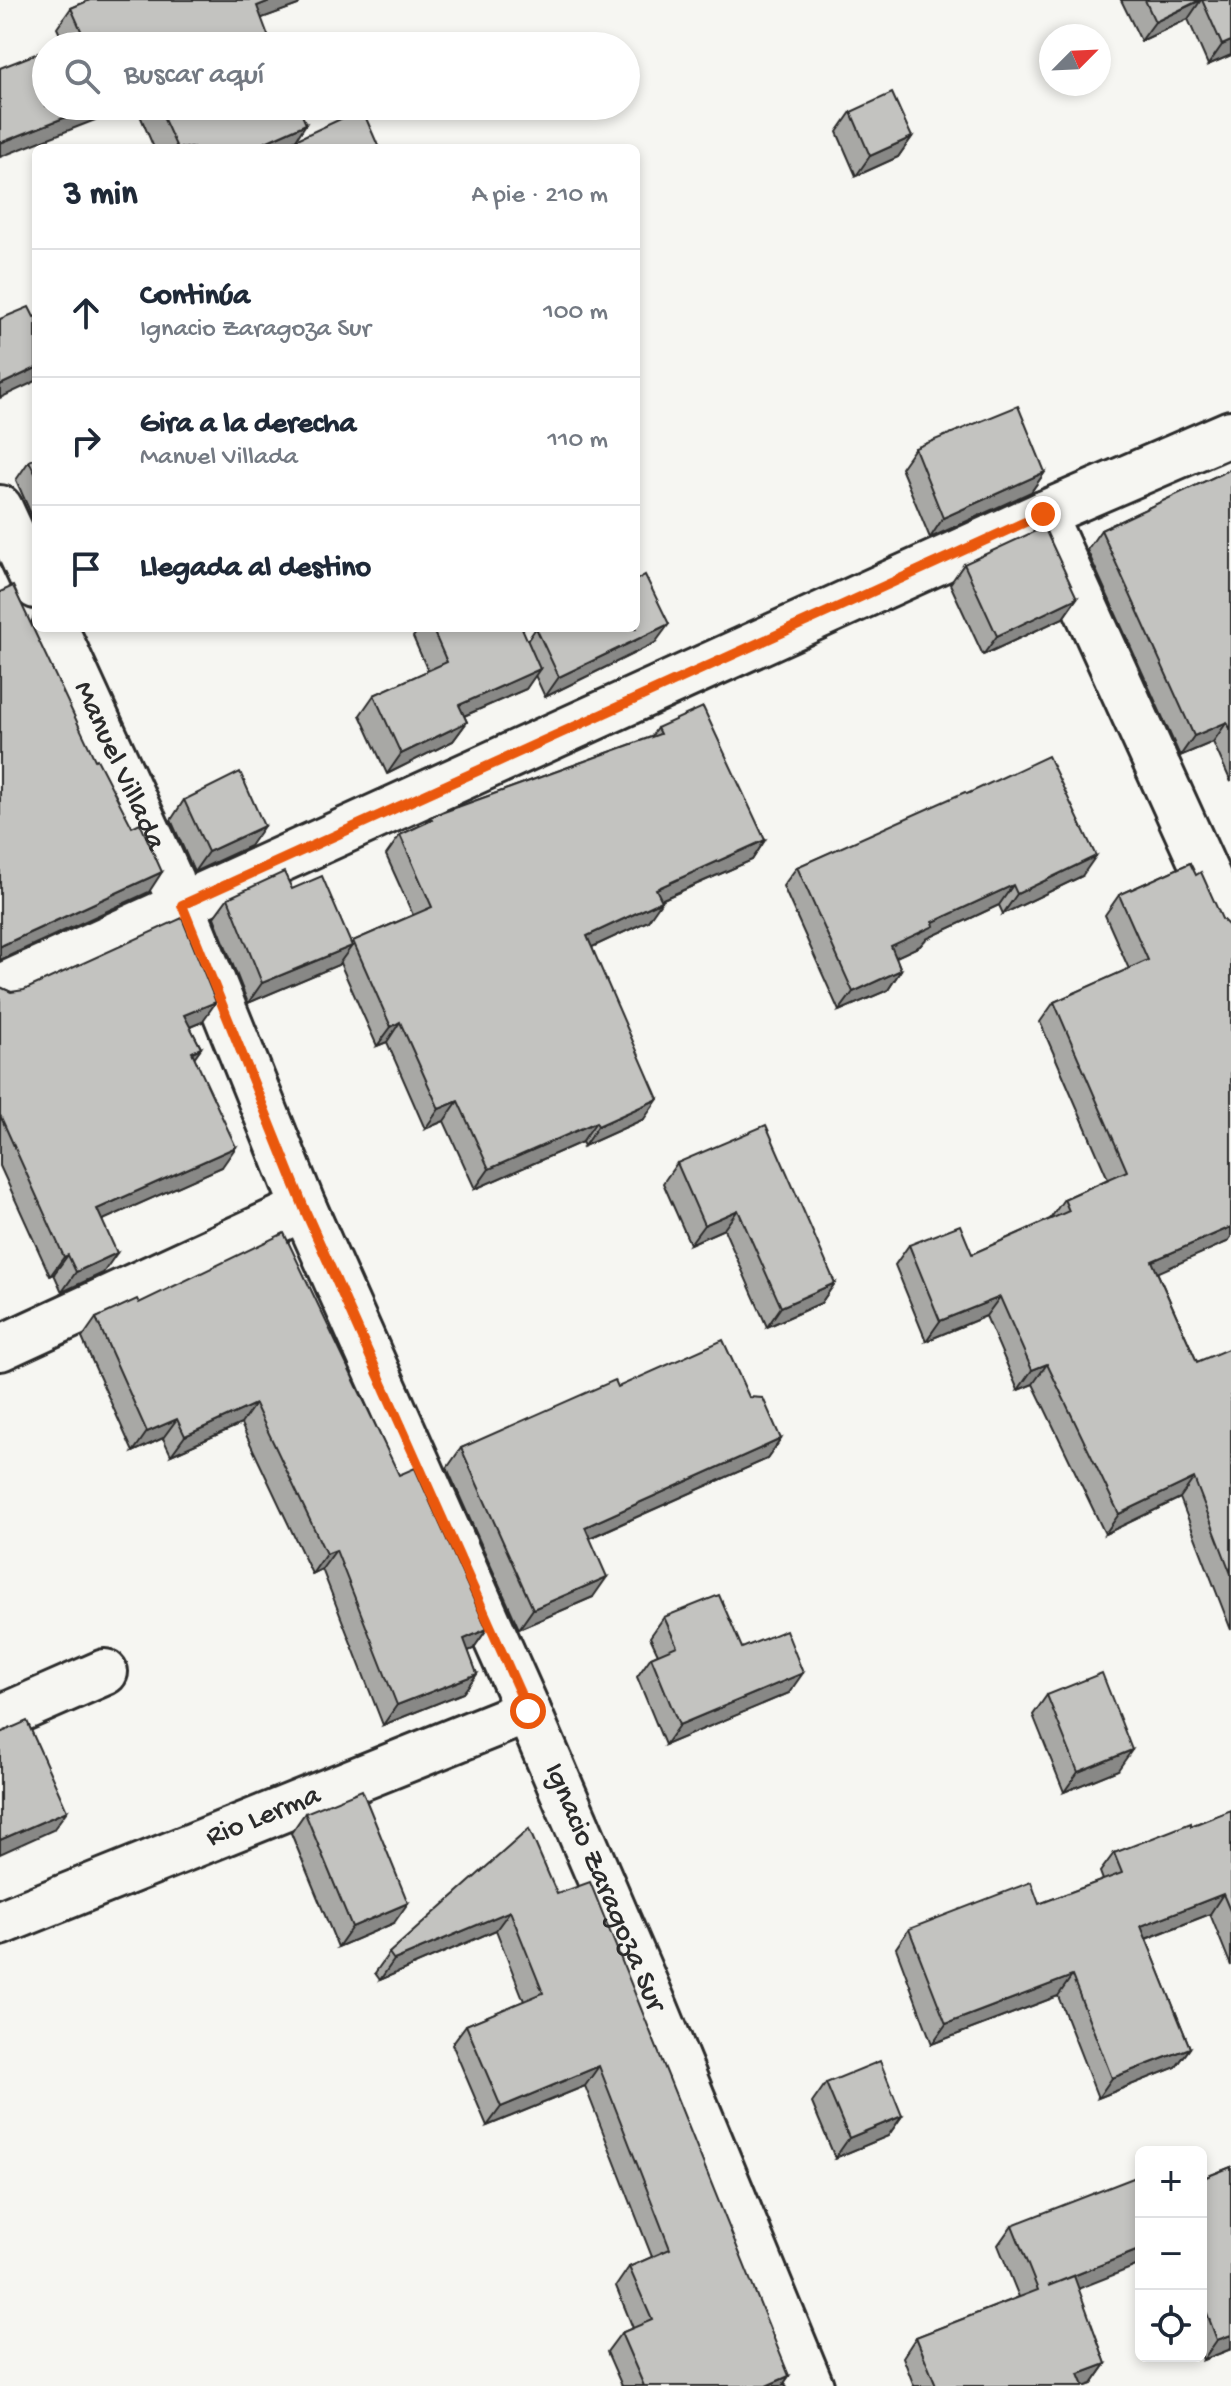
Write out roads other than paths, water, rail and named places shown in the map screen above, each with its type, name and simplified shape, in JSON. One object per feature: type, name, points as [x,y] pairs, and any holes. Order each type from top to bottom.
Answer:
[{"type":"street","points":[[0,987],[1043,514],[1231,433]]},
{"type":"street","points":[[0,508],[32,577]]},
{"type":"street","points":[[1043,514],[1231,928]]},
{"type":"street","name":"Manuel Villada","points":[[57,632],[182,905]]},
{"type":"street","name":"Ignacio Zaragoza Sur","points":[[182,905],[304,1208],[528,1711],[655,2007],[811,2386]]},
{"type":"street","points":[[0,1348],[304,1208]]},
{"type":"street","points":[[0,1718],[105,1672]]},
{"type":"street","name":"Rio Lerma","points":[[0,1923],[528,1711]]}]
